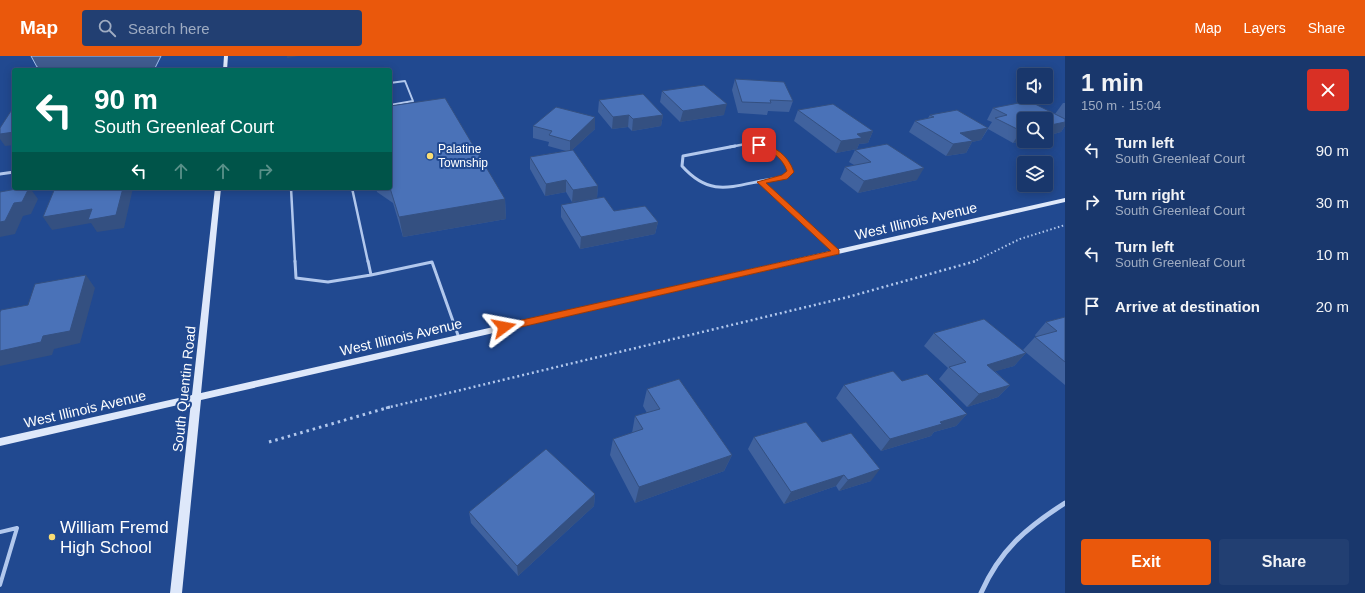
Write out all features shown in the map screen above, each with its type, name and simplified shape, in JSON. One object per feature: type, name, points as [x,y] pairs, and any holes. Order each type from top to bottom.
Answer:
[{"type":"main road","points":[[225,68],[226,56]]},
{"type":"main road","name":"South Quentin Road","points":[[176,593],[218,190]]},
{"type":"main road","name":"West Illinois Avenue","points":[[0,442],[1065,200]]},
{"type":"street","points":[[750,143],[767,147],[780,155],[788,165],[791,172],[784,177],[761,182],[719,188],[702,185],[688,174],[682,166],[683,156],[750,143]]},
{"type":"street","points":[[0,174],[12,172]]},
{"type":"street","points":[[761,182],[837,252]]},
{"type":"street","points":[[981,593],[988,574],[1008,547],[1038,520],[1065,503]]},
{"type":"lane","points":[[392,83],[405,81],[413,101],[392,105]]},
{"type":"lane","points":[[291,190],[296,278],[328,282],[371,275],[432,262],[459,338]]},
{"type":"lane","points":[[352,190],[371,275]]},
{"type":"lane","points":[[0,532],[17,528],[0,585]]},
{"type":"path","points":[[269,442],[373,411],[848,297],[976,261],[1020,240],[1065,225]]},
{"type":"water","points":[[31,56],[161,56],[155,68],[37,67]]},
{"type":"building","points":[[735,79],[784,82],[793,101],[770,100],[771,103],[742,102]]},
{"type":"building","points":[[704,85],[727,104],[683,111],[662,91]]},
{"type":"building","points":[[643,94],[663,115],[633,119],[629,115],[613,117],[599,100]]},
{"type":"building","name":"Palatine Township","points":[[445,98],[505,199],[399,217],[391,190],[392,190],[392,106]]},
{"type":"building","points":[[1017,103],[1035,104],[1051,112],[1017,112],[1017,129],[995,118],[1007,115],[993,108]]},
{"type":"building","points":[[833,104],[873,131],[857,134],[862,138],[841,141],[798,110]]},
{"type":"building","points":[[556,107],[595,117],[570,141],[549,135],[552,131],[533,126]]},
{"type":"building","points":[[957,110],[988,128],[960,133],[973,141],[953,144],[915,121],[934,117],[930,115]]},
{"type":"building","points":[[11,111],[12,132],[0,134],[0,128]]},
{"type":"building","points":[[1053,113],[1065,119],[1065,122],[1053,125]]},
{"type":"building","points":[[887,144],[924,168],[864,181],[845,167],[871,162],[855,150]]},
{"type":"building","points":[[573,150],[598,186],[573,190],[566,180],[546,184],[530,157]]},
{"type":"building","points":[[12,190],[28,190],[22,202],[14,203],[5,221],[0,222],[0,192]]},
{"type":"building","points":[[54,190],[122,190],[116,215],[88,220],[92,209],[43,217]]},
{"type":"building","points":[[604,197],[614,211],[645,206],[658,222],[581,237],[561,205]]},
{"type":"building","points":[[86,275],[70,331],[43,336],[41,342],[0,351],[1,310],[28,305],[35,284]]},
{"type":"building","points":[[1065,317],[1065,362],[1035,337],[1057,331],[1046,322]]},
{"type":"building","points":[[984,319],[1026,353],[987,365],[1010,385],[979,394],[949,367],[966,362],[934,333]]},
{"type":"building","points":[[893,371],[902,381],[927,374],[967,414],[940,422],[942,424],[890,439],[844,385]]},
{"type":"building","points":[[679,379],[732,455],[639,487],[613,439],[643,429],[635,416],[660,409],[647,389]]},
{"type":"building","points":[[806,422],[822,442],[851,433],[880,469],[848,480],[844,475],[791,492],[754,437]]},
{"type":"building","points":[[546,449],[595,494],[517,566],[469,512]]},
{"type":"place","name":"Palatine Township","points":[[430,156]]},
{"type":"place","name":"William Fremd High School","points":[[52,537]]},
{"type":"route","points":[[504,327],[837,252],[761,182],[784,177],[791,172],[788,165],[780,155],[767,147],[759,145]]}]
